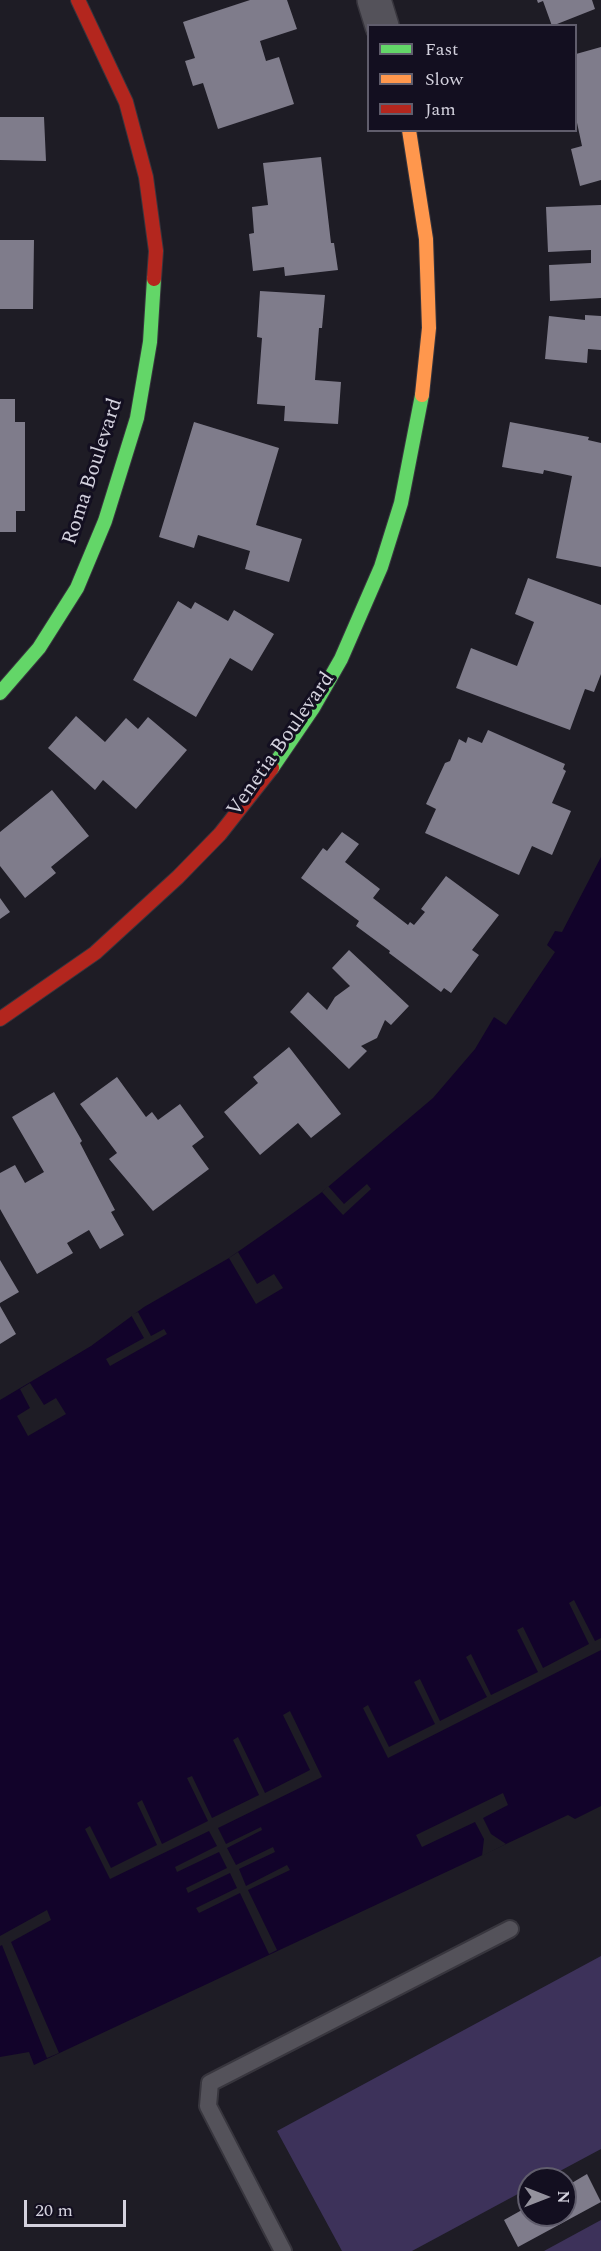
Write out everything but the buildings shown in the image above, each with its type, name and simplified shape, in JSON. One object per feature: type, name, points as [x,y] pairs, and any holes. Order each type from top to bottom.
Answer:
[{"type":"street","name":"Roma Boulevard","points":[[0,693],[39,648],[77,588],[105,521],[137,418],[150,342],[156,251],[146,177],[126,102],[78,0]]},
{"type":"street","points":[[374,0],[381,24]]},
{"type":"street","name":"Venetia Boulevard","points":[[0,1019],[51,986],[95,953],[220,834],[265,778],[313,708],[341,659],[385,556],[401,503],[420,415],[429,328],[426,239],[409,132]]},
{"type":"lane","points":[[283,2251],[208,2106],[210,2083],[510,1929]]},
{"type":"shaded area","points":[[601,857],[601,1806],[575,1819],[568,1815],[34,2065],[29,2052],[0,2057],[0,1400],[91,1346],[144,1307],[229,1258],[322,1192],[433,1098],[475,1049],[494,1017],[506,1025],[555,952],[547,945],[555,931],[562,932]]},
{"type":"shaded area","points":[[601,1956],[601,2149],[567,2167],[517,2167],[517,2194],[412,2251],[342,2251],[277,2131]]},
{"type":"shaded area","points":[[601,2220],[601,2251],[544,2251]]},
{"type":"pier","points":[[367,1184],[371,1189],[343,1215],[322,1192],[328,1186],[344,1204]]},
{"type":"pier","points":[[238,1252],[257,1284],[274,1274],[283,1288],[256,1304],[229,1258]]},
{"type":"pier","points":[[138,1312],[151,1336],[164,1329],[167,1334],[110,1366],[106,1359],[144,1338],[131,1315]]},
{"type":"pier","points":[[30,1383],[44,1405],[56,1398],[66,1414],[28,1436],[17,1416],[30,1408],[20,1389]]},
{"type":"pier","points":[[574,1600],[595,1641],[601,1638],[601,1650],[388,1758],[363,1708],[368,1705],[389,1747],[435,1724],[414,1682],[420,1679],[440,1721],[487,1697],[466,1657],[471,1654],[491,1695],[538,1672],[517,1630],[523,1627],[543,1668],[589,1644],[569,1603]]},
{"type":"pier","points":[[290,1711],[322,1777],[218,1828],[226,1844],[261,1827],[262,1830],[227,1848],[236,1865],[273,1847],[275,1852],[239,1869],[246,1886],[287,1865],[290,1870],[248,1890],[277,1950],[269,1954],[240,1893],[199,1913],[196,1908],[237,1888],[230,1873],[188,1893],[186,1888],[227,1868],[219,1852],[177,1872],[175,1867],[217,1846],[209,1831],[110,1879],[85,1829],[90,1826],[111,1868],[157,1845],[137,1803],[142,1800],[162,1844],[208,1821],[187,1778],[192,1776],[212,1818],[259,1795],[233,1740],[238,1737],[265,1793],[310,1770],[283,1715]]},
{"type":"pier","points":[[503,1793],[508,1805],[483,1818],[491,1834],[506,1844],[482,1856],[484,1839],[475,1822],[422,1847],[416,1835]]},
{"type":"pier","points":[[47,1910],[51,1920],[11,1942],[59,2053],[47,2058],[2,1945],[0,1946],[0,1936]]},
{"type":"traffic: fast","points":[[0,693],[39,648],[77,588],[105,521],[137,418],[150,342],[154,279]]},
{"type":"traffic: fast","points":[[272,768],[313,708],[341,659],[381,567],[401,503],[422,395]]},
{"type":"traffic: slow","points":[[409,132],[426,239],[429,328],[422,395]]},
{"type":"traffic: jam","points":[[78,0],[126,102],[146,177],[156,251],[154,279]]},
{"type":"traffic: jam","points":[[0,1019],[95,953],[178,877],[220,834],[272,768]]}]
